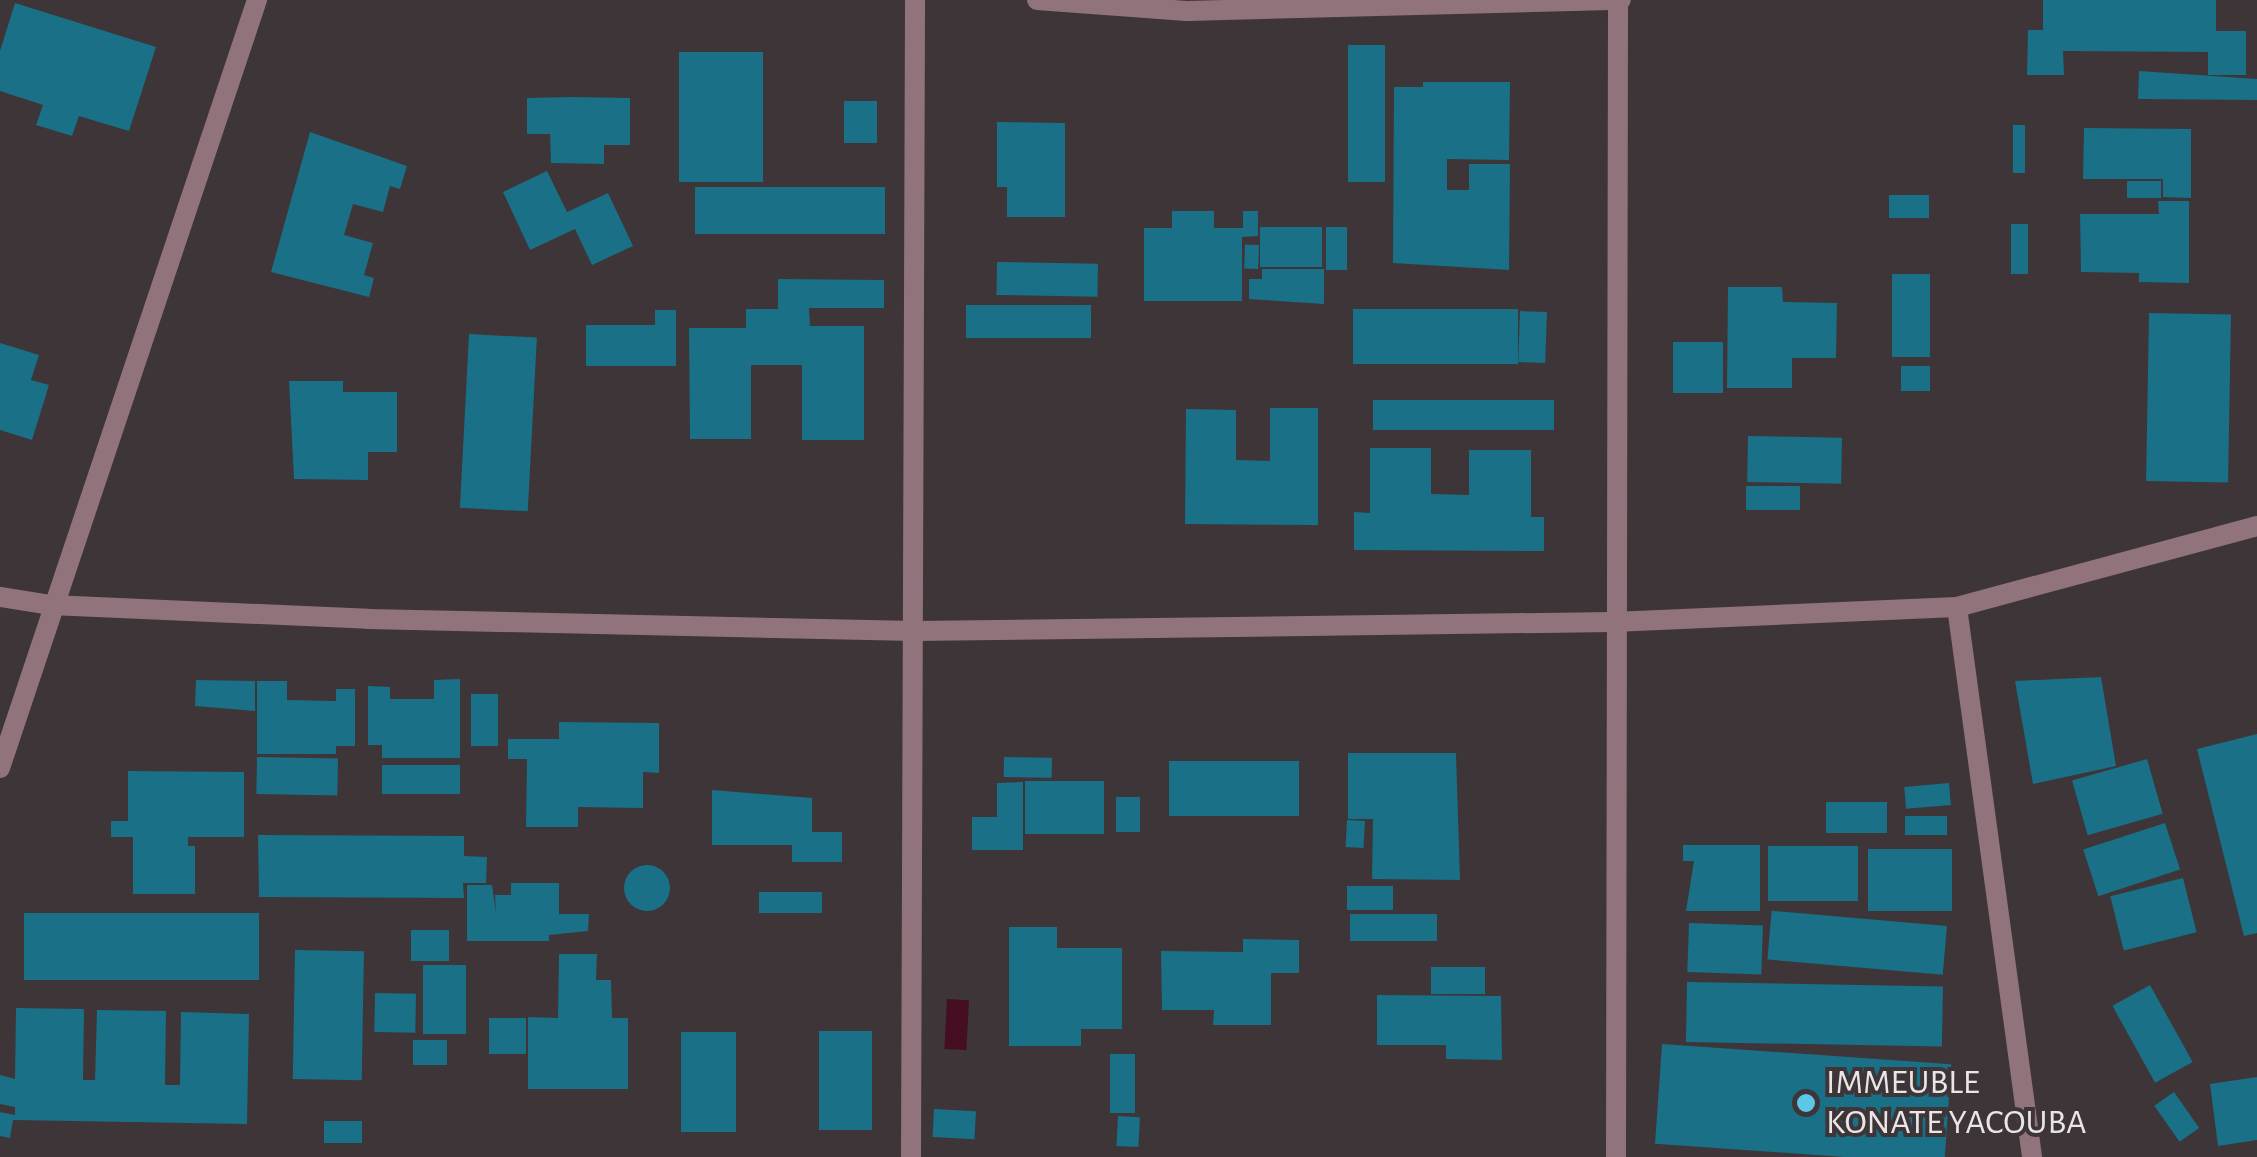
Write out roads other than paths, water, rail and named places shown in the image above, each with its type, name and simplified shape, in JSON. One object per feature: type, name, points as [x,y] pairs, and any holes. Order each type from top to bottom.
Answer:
[{"type":"street","points":[[0,768],[51,606],[257,0]]},
{"type":"street","points":[[911,1157],[915,0]]},
{"type":"street","points":[[1036,0],[1187,10],[1619,0],[1613,622],[1616,1157]]},
{"type":"street","points":[[0,597],[51,606],[914,631],[1613,622],[1957,606],[2257,526]]},
{"type":"street","points":[[1957,606],[2032,1157]]},
{"type":"place","name":"IMMEUBLE KONATE YACOUBA","points":[[1806,1103]]}]
